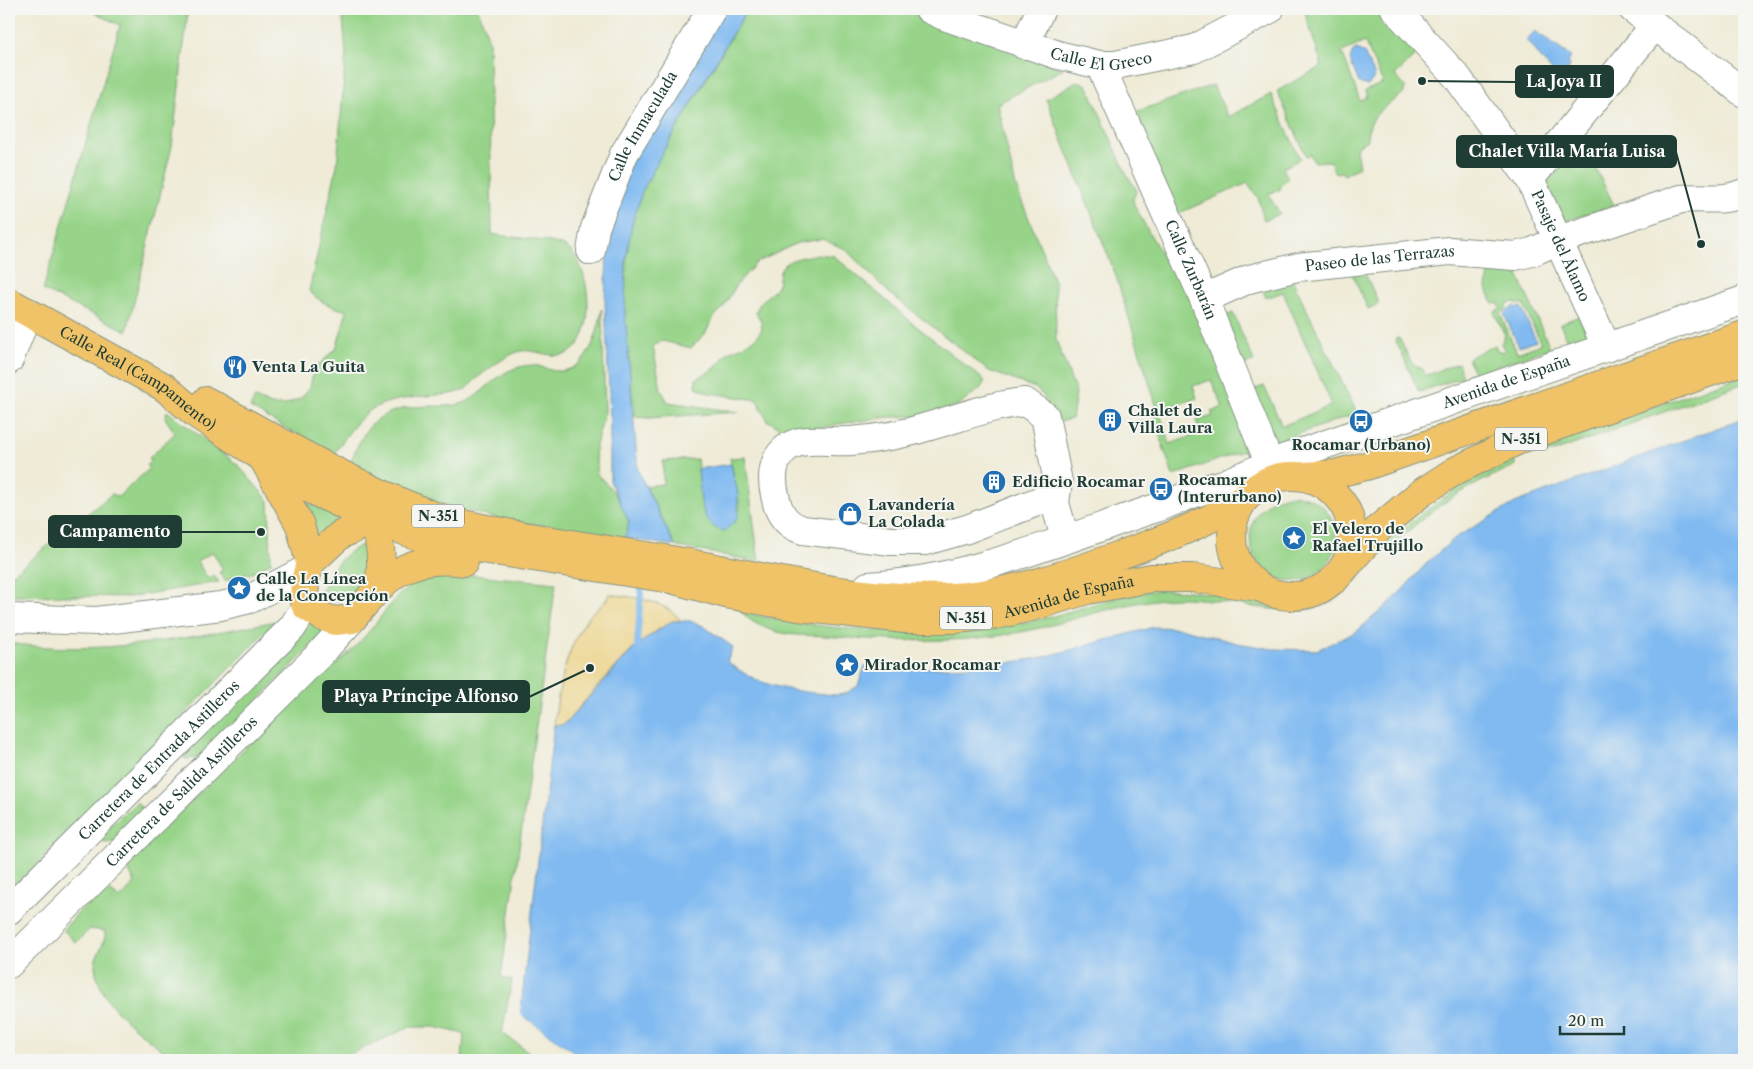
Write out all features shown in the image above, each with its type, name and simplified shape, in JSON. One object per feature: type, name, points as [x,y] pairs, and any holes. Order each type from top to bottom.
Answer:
[{"type":"highway","name":"Calle Real (Campamento)","points":[[18,307],[164,387],[196,414],[263,459]]},
{"type":"highway","name":"Avenida de España","points":[[671,576],[819,588],[889,596],[952,597],[1031,585],[1160,540],[1219,514],[1270,477],[1334,474],[1366,466],[1744,334]]},
{"type":"highway","name":"N-351","points":[[1335,579],[1346,564],[1352,546],[1350,519],[1337,494],[1322,483],[1270,477],[1236,514],[1232,534],[1233,545],[1245,573],[1260,587],[1279,595],[1299,596],[1318,590],[1335,579],[1379,528],[1421,493],[1455,471],[1523,438],[1744,360]]},
{"type":"highway","name":"N-351","points":[[164,387],[203,400],[334,470],[423,512],[480,528],[546,558]]},
{"type":"highway","name":"N-351","points":[[263,459],[312,490],[374,520],[432,541],[546,558]]},
{"type":"highway","points":[[263,459],[300,525],[310,566]]},
{"type":"highway","points":[[334,470],[339,482],[368,507],[374,520],[382,556],[379,586]]},
{"type":"highway","points":[[480,528],[444,531],[400,515],[386,515],[374,520],[340,536],[310,566],[305,581],[305,604],[323,617],[335,621],[352,619],[379,586],[403,569],[427,560],[546,558],[671,576]]},
{"type":"highway","name":"Avenida de España","points":[[671,576],[726,594],[852,615],[955,619],[1014,611],[1087,590],[1151,578],[1192,578],[1260,587]]},
{"type":"street","name":"Calle Inmaculada","points":[[592,251],[595,228],[624,154],[712,9]]},
{"type":"street","name":"Calle El Greco","points":[[929,9],[1024,45],[1100,65],[1132,63],[1194,49],[1270,9]]},
{"type":"street","points":[[1024,45],[1042,9]]},
{"type":"street","name":"Pasaje del Álamo","points":[[1395,9],[1457,77],[1530,179],[1607,348]]},
{"type":"street","points":[[1633,9],[1744,93]]},
{"type":"street","points":[[1530,179],[1655,25]]},
{"type":"street","name":"Calle Zurbarán","points":[[1100,65],[1204,299],[1270,477]]},
{"type":"street","name":"Paseo de las Terrazas","points":[[1204,299],[1249,279],[1298,267],[1449,251],[1515,256],[1532,252],[1559,240],[1681,199],[1699,197],[1722,200],[1744,193]]},
{"type":"street","name":"Avenida de España","points":[[819,588],[896,585],[962,572],[1065,538],[1270,477],[1607,348],[1744,300]]},
{"type":"street","points":[[9,360],[18,307]]},
{"type":"street","points":[[1055,503],[1048,498],[1040,499],[967,529],[925,541],[892,541],[793,527],[784,520],[775,499],[773,470],[781,454],[788,446],[800,442],[867,439],[928,427],[980,410],[1026,402],[1045,416],[1058,482],[1055,503],[1065,538]]},
{"type":"street","points":[[250,599],[310,566]]},
{"type":"street","points":[[9,618],[96,621],[188,611],[250,599],[305,604]]},
{"type":"street","name":"Carretera de Entrada Astilleros","points":[[9,910],[292,628],[305,604]]},
{"type":"street","name":"Carretera de Salida Astilleros","points":[[9,964],[319,655],[352,619]]},
{"type":"green space","points":[[86,9],[187,9],[172,146],[127,331],[43,290],[120,25]]},
{"type":"green space","points":[[342,9],[478,9],[489,40],[492,234],[542,241],[566,247],[574,255],[581,267],[588,298],[588,314],[580,342],[572,351],[558,355],[531,351],[517,352],[495,364],[460,392],[408,398],[380,405],[362,417],[333,455],[250,408],[255,398],[271,405],[285,405],[301,398],[310,387],[314,369],[336,349],[347,311],[327,304],[309,291],[337,166],[346,52]]},
{"type":"green space","points":[[747,9],[908,9],[942,24],[1063,69],[997,104],[1016,187],[1055,283],[1056,340],[1076,393],[1072,419],[1057,422],[1052,418],[1044,396],[1035,388],[989,371],[888,292],[845,249],[822,239],[797,243],[756,263],[737,284],[723,308],[714,317],[705,334],[691,348],[663,341],[653,346],[661,390],[668,402],[739,412],[648,418],[635,417],[625,333],[624,304],[625,275],[633,219],[642,192],[655,164]]},
{"type":"green space","points":[[1304,9],[1382,9],[1420,52],[1395,75],[1406,88],[1403,90],[1405,92],[1374,117],[1368,131],[1367,140],[1356,149],[1359,167],[1344,175],[1342,172],[1335,173],[1330,161],[1314,162],[1310,154],[1306,156],[1277,91],[1322,66]],"holes":[[[1365,42],[1383,83],[1365,91],[1367,97],[1360,101],[1342,52]]]},
{"type":"green space","points":[[1078,81],[1087,85],[1127,175],[1137,190],[1133,199],[1134,205],[1165,261],[1179,257],[1256,446],[1173,476],[1152,413],[1158,411],[1115,273],[1046,99]],"holes":[[[1211,380],[1223,407],[1211,412],[1213,416],[1196,421],[1201,433],[1170,444],[1159,411],[1197,398],[1193,386]]]},
{"type":"green space","points":[[1213,85],[1228,117],[1271,94],[1300,159],[1283,168],[1288,178],[1280,186],[1281,189],[1268,194],[1280,214],[1264,220],[1258,198],[1248,183],[1177,214],[1135,112]]},
{"type":"green space","points":[[1579,135],[1614,205],[1565,221],[1544,177]]},
{"type":"green space","points":[[818,254],[834,256],[985,381],[980,389],[959,405],[928,416],[889,417],[838,424],[803,433],[784,430],[768,421],[757,400],[709,393],[696,387],[696,379],[714,369],[728,352],[756,338],[762,329],[761,321],[756,313],[757,309],[777,285],[783,266],[798,258]]},
{"type":"green space","points":[[1490,265],[1515,268],[1550,348],[1474,374],[1468,358],[1495,345],[1497,350],[1503,352],[1506,350],[1501,344],[1505,335],[1494,312],[1501,308],[1497,303],[1493,304],[1487,288]],"holes":[[[1515,302],[1518,305],[1523,303],[1541,344],[1517,353],[1500,313],[1505,311],[1508,303]]]},
{"type":"green space","points":[[1364,271],[1379,304],[1368,309],[1351,272]]},
{"type":"green space","points":[[1292,279],[1357,413],[1273,443],[1250,391],[1264,386],[1282,426],[1332,405],[1283,292],[1266,298],[1261,285]]},
{"type":"green space","points":[[602,309],[605,411],[595,449],[597,474],[613,491],[624,509],[629,522],[625,538],[508,521],[458,509],[400,492],[350,463],[363,436],[378,419],[387,414],[413,407],[461,404],[479,394],[502,375],[524,366],[531,365],[555,371],[571,369],[579,364],[591,348]]},
{"type":"green space","points":[[1233,313],[1254,361],[1240,366],[1221,318]]},
{"type":"green space","points":[[1579,316],[1587,335],[1568,341],[1560,324]]},
{"type":"green space","points":[[1399,338],[1411,362],[1424,371],[1425,376],[1458,363],[1463,377],[1419,392],[1395,339]]},
{"type":"green space","points":[[1744,375],[1744,383],[1545,455],[1543,445]]},
{"type":"green space","points":[[167,411],[238,465],[269,501],[271,562],[258,571],[225,581],[219,572],[223,570],[213,552],[197,561],[208,579],[214,575],[219,582],[130,597],[15,595],[9,592],[9,577],[112,494],[118,497],[149,469],[147,465],[151,461],[149,458],[175,433],[165,418]]},
{"type":"green space","points":[[745,457],[759,562],[675,546],[646,486],[663,484],[663,461],[697,459],[704,515],[740,510],[730,458]]},
{"type":"green space","points":[[1513,457],[1516,465],[1449,499],[1414,526],[1338,598],[1325,605],[1310,609],[1273,609],[1213,600],[1176,598],[1135,603],[1016,633],[945,640],[795,635],[758,625],[742,612],[815,625],[852,629],[926,631],[1000,626],[1037,620],[1120,597],[1154,591],[1180,590],[1242,598],[1278,608],[1312,608],[1327,603],[1342,593],[1377,552],[1425,512],[1458,488]]},
{"type":"green space","points":[[1285,495],[1301,495],[1310,498],[1324,507],[1333,521],[1336,538],[1333,555],[1324,569],[1310,578],[1301,581],[1285,581],[1269,574],[1257,562],[1250,546],[1250,530],[1257,514],[1269,502]]},
{"type":"green space","points":[[301,499],[340,519],[340,523],[318,540],[299,500]]},
{"type":"green space","points":[[364,544],[367,548],[367,571],[358,590],[353,595],[341,600],[327,598],[321,590],[333,569],[350,552]]},
{"type":"green space","points":[[453,573],[556,583],[501,977],[512,980],[502,1033],[540,1060],[462,1060],[464,1034],[435,1027],[410,1027],[337,1060],[175,1060],[125,1019],[105,995],[98,981],[95,962],[104,941],[105,931],[90,929],[76,943],[63,930],[85,906],[99,895],[110,892],[120,899],[135,883],[128,869],[135,857],[329,665],[333,668],[354,648],[393,601],[411,586],[422,580]]},
{"type":"green space","points":[[276,621],[16,886],[12,882],[9,885],[9,643],[42,647],[109,647],[210,634]]},
{"type":"green space","points":[[309,623],[325,632],[207,752],[196,758],[185,759],[184,754]]},
{"type":"green space","points":[[137,802],[144,811],[115,842],[104,843],[99,836]]},
{"type":"sand","points":[[609,594],[639,598],[658,604],[666,608],[681,621],[667,625],[652,634],[618,664],[564,725],[554,725],[564,670],[573,644],[587,619],[605,602]]},
{"type":"water","points":[[719,9],[747,9],[661,155],[642,192],[632,224],[626,259],[625,313],[638,471],[675,546],[625,538],[629,522],[610,481],[610,417],[605,300],[609,213],[617,187]]},
{"type":"water","points":[[1535,31],[1571,57],[1567,62],[1570,66],[1568,71],[1561,71],[1556,76],[1526,40]]},
{"type":"water","points":[[1357,49],[1364,53],[1375,76],[1368,86],[1359,83],[1350,60],[1353,51]]},
{"type":"water","points":[[1514,306],[1517,308],[1521,307],[1536,341],[1519,347],[1504,314]]},
{"type":"water","points":[[1744,418],[1744,1060],[585,1060],[520,1014],[554,725],[564,725],[637,645],[672,621],[690,621],[703,626],[733,647],[727,661],[752,678],[792,690],[835,695],[845,694],[858,686],[865,666],[927,668],[995,665],[1044,657],[1154,627],[1180,628],[1237,643],[1273,649],[1317,650],[1356,632],[1394,599],[1427,563],[1455,538],[1515,503]]},
{"type":"water","points":[[731,464],[738,494],[738,518],[725,531],[709,523],[705,515],[700,497],[698,469]]},
{"type":"pier","points":[[520,981],[523,982],[520,1014],[585,1060],[581,1060],[518,1015]]},
{"type":"waterway","points":[[637,645],[642,581]]},
{"type":"place","name":"La Joya II","points":[[1422,81]]},
{"type":"place","name":"Chalet Villa María Luisa","points":[[1701,244]]},
{"type":"place","name":"Venta La Guita","points":[[235,367]]},
{"type":"place","name":"Chalet de Villa Laura","points":[[1110,420]]},
{"type":"place","name":"Rocamar (Urbano)","points":[[1361,421]]},
{"type":"place","name":"Edificio Rocamar","points":[[994,482]]},
{"type":"place","name":"Rocamar (Interurbano)","points":[[1161,489]]},
{"type":"place","name":"Lavandería La Colada","points":[[850,514]]},
{"type":"place","name":"Campamento","points":[[261,532]]},
{"type":"place","name":"El Velero de Rafael Trujillo","points":[[1294,538]]},
{"type":"place","name":"Calle La Línea de la Concepción","points":[[239,588]]},
{"type":"place","name":"Mirador Rocamar","points":[[847,665]]},
{"type":"place","name":"Playa Príncipe Alfonso","points":[[590,668]]}]
